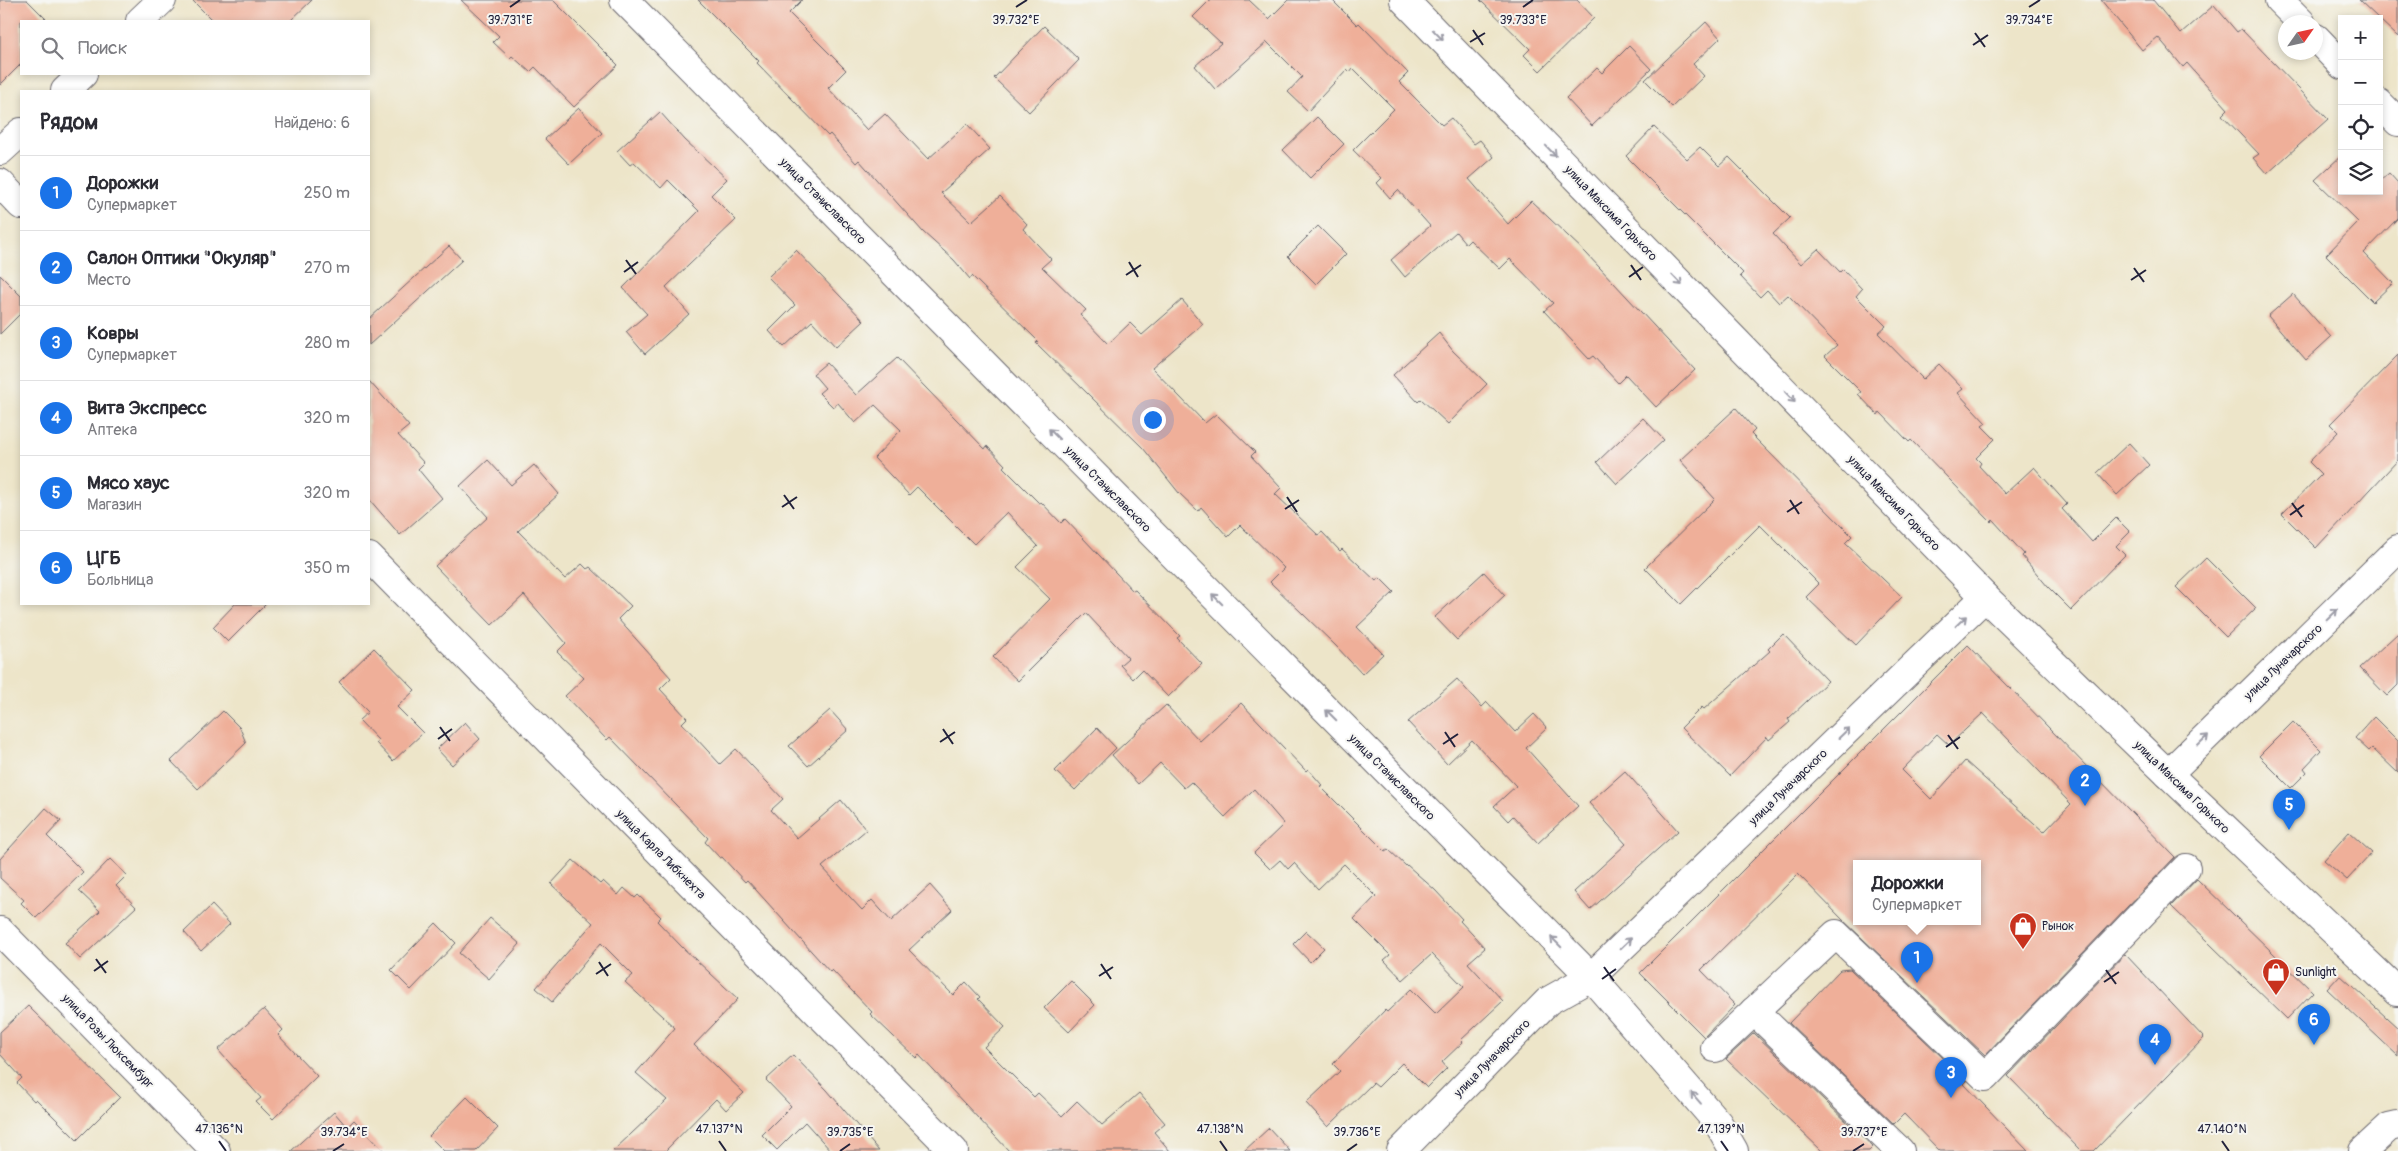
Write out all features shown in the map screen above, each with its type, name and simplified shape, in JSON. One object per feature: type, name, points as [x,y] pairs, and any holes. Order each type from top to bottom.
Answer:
[{"type":"street","points":[[141,20],[162,0]]},
{"type":"street","name":"улица Станиславского","points":[[624,0],[1591,977]]},
{"type":"street","name":"улица Максима Горького","points":[[1404,0],[1985,597],[2398,992]]},
{"type":"street","points":[[2279,0],[2294,15]]},
{"type":"street","points":[[2323,45],[2338,61]]},
{"type":"street","points":[[66,90],[82,75]]},
{"type":"street","points":[[2381,105],[2398,122]]},
{"type":"street","points":[[0,152],[20,133]]},
{"type":"street","points":[[0,183],[20,204]]},
{"type":"street","name":"улица Луначарского","points":[[2168,774],[2398,549]]},
{"type":"street","name":"улица Карла Либкнехта","points":[[370,558],[954,1151]]},
{"type":"street","name":"улица Луначарского","points":[[1401,1151],[1548,1000],[1591,977],[1985,597]]},
{"type":"street","points":[[1715,1048],[1836,934],[1985,1077],[2186,868]]},
{"type":"street","name":"улица Розы Люксембург","points":[[0,931],[216,1151]]},
{"type":"street","points":[[1591,977],[1718,1123],[1734,1151]]},
{"type":"street","points":[[1754,1011],[1900,1151]]},
{"type":"street","points":[[2363,1151],[2389,1127],[2398,1125]]},
{"type":"building","points":[[0,0],[27,0],[47,20],[20,20],[20,65],[0,85]]},
{"type":"building","points":[[192,0],[312,0],[291,20],[212,20]]},
{"type":"building","points":[[461,0],[553,0],[618,65],[574,107],[535,67],[530,72],[512,56],[510,58],[493,42],[499,36]]},
{"type":"building","points":[[698,0],[802,0],[789,13],[846,70],[828,88],[867,130],[885,114],[928,159],[967,124],[990,149],[941,193],[971,222],[1000,196],[1027,224],[1023,229],[1051,259],[1042,267],[1086,310],[1080,315],[1108,344],[1130,323],[1142,335],[1182,300],[1203,324],[1152,368],[1205,423],[1216,414],[1255,452],[1251,456],[1281,488],[1275,494],[1318,535],[1322,532],[1340,551],[1342,549],[1376,581],[1380,578],[1394,592],[1357,627],[1383,654],[1362,674],[1270,582],[1284,568],[1240,525],[1228,537],[1201,507],[1198,511],[1179,493],[1143,448],[1036,343],[1038,341],[972,276],[970,279],[954,260],[923,232],[859,160],[856,163],[830,134],[828,136],[757,63],[759,61]]},
{"type":"building","points":[[1210,0],[1249,0],[1269,19],[1288,0],[1332,0],[1357,25],[1359,23],[1408,73],[1399,82],[1442,125],[1451,118],[1474,144],[1480,140],[1494,157],[1469,179],[1508,224],[1531,201],[1586,253],[1695,370],[1656,407],[1626,375],[1618,383],[1593,356],[1589,359],[1544,311],[1553,303],[1510,259],[1500,269],[1470,240],[1466,244],[1456,232],[1405,277],[1391,260],[1430,226],[1398,190],[1390,198],[1377,183],[1382,178],[1353,150],[1394,109],[1353,68],[1350,72],[1347,69],[1308,111],[1288,92],[1302,77],[1267,42],[1215,89],[1195,66],[1221,43],[1193,17]]},
{"type":"building","points":[[1480,0],[1577,0],[1594,18],[1540,71],[1524,55],[1530,49]]},
{"type":"building","points":[[2101,0],[2153,0],[2181,34],[2214,5],[2237,32],[2241,29],[2328,119],[2267,174],[2253,158],[2259,154],[2222,115],[2228,109],[2187,63],[2183,67],[2158,37],[2142,50]]},
{"type":"building","points":[[2359,0],[2398,0],[2398,37],[2383,23],[2383,15],[2375,15]]},
{"type":"building","points":[[1706,22],[1720,38],[1693,64],[1704,76],[1672,107],[1645,80]]},
{"type":"building","points":[[1044,26],[1079,60],[1029,112],[994,78]]},
{"type":"building","points":[[1629,46],[1651,69],[1592,126],[1566,98],[1597,68],[1602,73]]},
{"type":"building","points":[[579,108],[602,133],[569,164],[545,139]]},
{"type":"building","points":[[660,112],[685,140],[727,179],[711,195],[736,220],[666,287],[689,314],[645,354],[626,332],[647,314],[623,288],[699,211],[668,180],[661,188],[634,162],[630,165],[617,151]]},
{"type":"building","points":[[1317,117],[1344,144],[1310,178],[1283,150]]},
{"type":"building","points":[[1654,127],[1687,159],[1700,147],[1719,166],[1729,157],[1790,218],[1773,234],[1801,264],[1818,249],[1840,272],[1843,269],[1862,289],[1856,296],[1886,326],[1878,333],[1923,379],[1939,364],[1963,389],[1958,393],[1986,423],[1982,426],[1995,439],[1976,458],[1981,463],[1979,466],[2005,494],[2034,467],[2067,504],[2062,509],[2092,542],[2116,518],[2130,532],[2116,546],[2125,555],[2071,610],[2048,587],[2022,556],[2024,554],[1993,520],[1991,522],[1911,440],[1909,442],[1880,412],[1878,415],[1858,394],[1861,392],[1825,356],[1837,345],[1788,295],[1779,303],[1767,290],[1760,297],[1740,276],[1743,273],[1626,156]]},
{"type":"building","points":[[2338,159],[2338,195],[2383,195],[2383,178],[2389,173],[2398,183],[2398,218],[2364,253],[2393,283],[2373,302],[2326,255],[2358,222],[2315,180]]},
{"type":"building","points":[[1318,226],[1346,254],[1316,284],[1288,256]]},
{"type":"building","points":[[449,246],[462,260],[370,344],[370,318]]},
{"type":"building","points":[[796,250],[864,321],[836,347],[812,321],[784,347],[769,331],[795,305],[768,277]]},
{"type":"building","points":[[0,275],[20,295],[20,314],[0,334]]},
{"type":"building","points":[[2293,294],[2331,337],[2306,360],[2268,316]]},
{"type":"building","points":[[1439,333],[1453,351],[1487,384],[1448,424],[1421,399],[1418,402],[1393,375]]},
{"type":"building","points":[[2398,355],[2398,460],[2316,548],[2282,514],[2321,474],[2309,462],[2338,432],[2330,424]]},
{"type":"building","points":[[897,358],[985,449],[987,446],[1005,465],[1003,467],[1039,503],[1041,502],[1061,523],[1065,519],[1133,591],[1135,590],[1180,636],[1177,638],[1202,664],[1168,697],[1142,670],[1133,679],[1120,665],[1128,658],[1086,613],[1018,681],[993,657],[1050,599],[1017,567],[1038,546],[1007,512],[974,544],[917,487],[909,495],[874,458],[901,430],[875,405],[855,423],[838,403],[833,407],[819,393],[825,388],[813,374],[826,363],[856,395]]},
{"type":"building","points":[[370,382],[409,426],[398,435],[424,463],[418,469],[442,498],[400,535],[370,500]]},
{"type":"building","points":[[1736,408],[1755,430],[1751,434],[1852,536],[1845,543],[1902,597],[1856,645],[1806,597],[1819,584],[1760,525],[1681,604],[1645,568],[1715,499],[1680,460]]},
{"type":"building","points":[[1643,418],[1664,440],[1617,484],[1597,462]]},
{"type":"building","points":[[2129,443],[2149,465],[2117,495],[2097,473]]},
{"type":"building","points":[[488,460],[511,485],[534,465],[559,494],[518,531],[565,579],[582,564],[587,569],[590,567],[631,606],[618,619],[671,678],[660,689],[687,718],[682,723],[720,764],[736,749],[783,799],[771,810],[797,838],[841,800],[866,830],[822,867],[862,910],[872,900],[891,921],[930,885],[952,910],[909,950],[953,995],[966,982],[980,997],[978,999],[1005,1027],[984,1047],[1034,1097],[1038,1093],[1062,1116],[1077,1101],[1102,1125],[1139,1093],[1165,1123],[1154,1132],[1170,1151],[1009,1151],[919,1055],[916,1058],[870,1014],[872,1012],[832,970],[830,972],[747,880],[745,882],[705,842],[708,838],[610,737],[607,740],[565,696],[584,678],[557,652],[566,643],[524,595],[492,625],[435,566],[488,517],[460,486]]},
{"type":"building","points":[[2206,558],[2256,608],[2226,637],[2176,587]]},
{"type":"building","points":[[1484,572],[1505,595],[1457,640],[1435,617]]},
{"type":"building","points":[[234,605],[265,605],[228,642],[213,627]]},
{"type":"building","points":[[2398,633],[2398,685],[2387,696],[2360,668]]},
{"type":"building","points":[[1783,634],[1828,681],[1788,719],[1790,722],[1769,740],[1767,737],[1730,776],[1681,728],[1702,707],[1704,709],[1770,651],[1768,649]]},
{"type":"building","points":[[1968,645],[2175,857],[1985,1055],[1843,920],[1798,874],[1701,970],[1735,1005],[1704,1037],[1640,973]],"holes":[[[1983,713],[2071,804],[2044,832],[1965,761],[1931,799],[1902,770],[1937,734],[1949,745]]]},
{"type":"building","points":[[374,648],[415,690],[397,707],[423,733],[393,761],[376,743],[379,741],[359,720],[368,712],[339,682]]},
{"type":"building","points":[[1457,679],[1482,707],[1487,702],[1515,732],[1534,714],[1547,728],[1526,748],[1578,806],[1538,843],[1513,816],[1508,821],[1494,806],[1516,786],[1472,740],[1447,764],[1408,722]]},
{"type":"building","points":[[1241,703],[1306,771],[1308,769],[1322,785],[1320,786],[1385,851],[1388,849],[1407,865],[1435,890],[1462,919],[1460,921],[1485,948],[1468,963],[1503,1001],[1461,1040],[1463,1042],[1442,1062],[1447,1068],[1427,1088],[1402,1063],[1378,1087],[1373,1083],[1328,1127],[1306,1103],[1340,1071],[1333,1064],[1385,1010],[1387,1012],[1411,989],[1436,1014],[1464,987],[1432,954],[1403,980],[1384,960],[1390,955],[1354,919],[1376,896],[1344,864],[1318,889],[1294,863],[1288,869],[1280,860],[1270,869],[1254,853],[1284,824],[1254,789],[1225,817],[1191,782],[1184,788],[1160,763],[1138,784],[1112,755],[1166,705],[1200,741]]},
{"type":"building","points":[[830,710],[848,730],[808,766],[789,746]]},
{"type":"building","points":[[223,711],[240,728],[246,743],[198,789],[171,761]]},
{"type":"building","points":[[2374,717],[2398,741],[2398,773],[2372,748],[2369,751],[2355,738]]},
{"type":"building","points":[[465,722],[480,739],[452,765],[437,749]]},
{"type":"building","points":[[2293,722],[2321,750],[2304,768],[2307,772],[2291,788],[2259,756]]},
{"type":"building","points":[[1097,728],[1116,748],[1075,790],[1055,771]]},
{"type":"building","points":[[1625,771],[1678,831],[1590,910],[1574,892],[1626,844],[1589,803]]},
{"type":"building","points":[[46,808],[61,821],[47,836],[83,872],[36,918],[21,903],[24,900],[0,878],[0,859]]},
{"type":"building","points":[[2349,832],[2372,853],[2347,880],[2324,860]]},
{"type":"building","points":[[110,859],[127,875],[116,886],[136,907],[80,959],[65,943],[100,911],[79,891]]},
{"type":"building","points":[[573,860],[600,884],[603,881],[618,895],[624,888],[635,898],[638,895],[661,917],[657,921],[682,947],[738,999],[694,1045],[744,1093],[726,1110],[716,1099],[665,1151],[613,1151],[667,1100],[636,1073],[675,1028],[625,982],[633,975],[601,943],[552,1002],[536,988],[593,923],[551,884]]},
{"type":"building","points":[[2197,879],[2313,992],[2287,1019],[2171,906]]},
{"type":"building","points":[[212,905],[230,924],[201,951],[184,932]]},
{"type":"building","points":[[490,918],[520,944],[489,979],[459,953]]},
{"type":"building","points":[[436,923],[456,943],[411,990],[391,970]]},
{"type":"building","points":[[1306,931],[1324,948],[1310,962],[1293,944]]},
{"type":"building","points":[[2125,954],[2204,1038],[2094,1151],[2081,1151],[2008,1076]]},
{"type":"building","points":[[1850,969],[1967,1081],[1964,1084],[2028,1151],[1940,1151],[1904,1114],[1894,1124],[1789,1023],[1840,970]]},
{"type":"building","points":[[2340,975],[2398,1028],[2398,1056],[2327,989]]},
{"type":"building","points":[[1071,981],[1095,1005],[1069,1032],[1044,1008]]},
{"type":"building","points":[[28,1006],[120,1097],[77,1140],[17,1083],[22,1078],[0,1054],[0,1032]]},
{"type":"building","points":[[264,1009],[283,1030],[278,1035],[317,1076],[273,1119],[256,1102],[261,1098],[218,1050]]},
{"type":"building","points":[[1754,1033],[1873,1147],[1869,1151],[1822,1151],[1726,1059]]},
{"type":"building","points":[[793,1055],[827,1090],[879,1151],[831,1151],[805,1122],[777,1150],[762,1135],[791,1106],[766,1080]]},
{"type":"building","points":[[467,1097],[498,1128],[476,1151],[444,1151],[429,1136]]},
{"type":"building","points":[[334,1112],[347,1127],[354,1120],[384,1151],[291,1151]]},
{"type":"building","points":[[1269,1128],[1290,1151],[1244,1151]]},
{"type":"place","name":"Салон Оптики \"Окуляр\"","points":[[2085,806]]},
{"type":"place","name":"Мясо хаус","points":[[2289,830]]},
{"type":"place","name":"Рынок","points":[[2023,950]]},
{"type":"place","name":"Дорожки","points":[[1917,983]]},
{"type":"place","name":"Sunlight","points":[[2276,996]]},
{"type":"place","name":"ЦГБ","points":[[2314,1045]]},
{"type":"place","name":"Вита Экспресс","points":[[2155,1065]]},
{"type":"place","name":"Ковры","points":[[1951,1098]]}]
